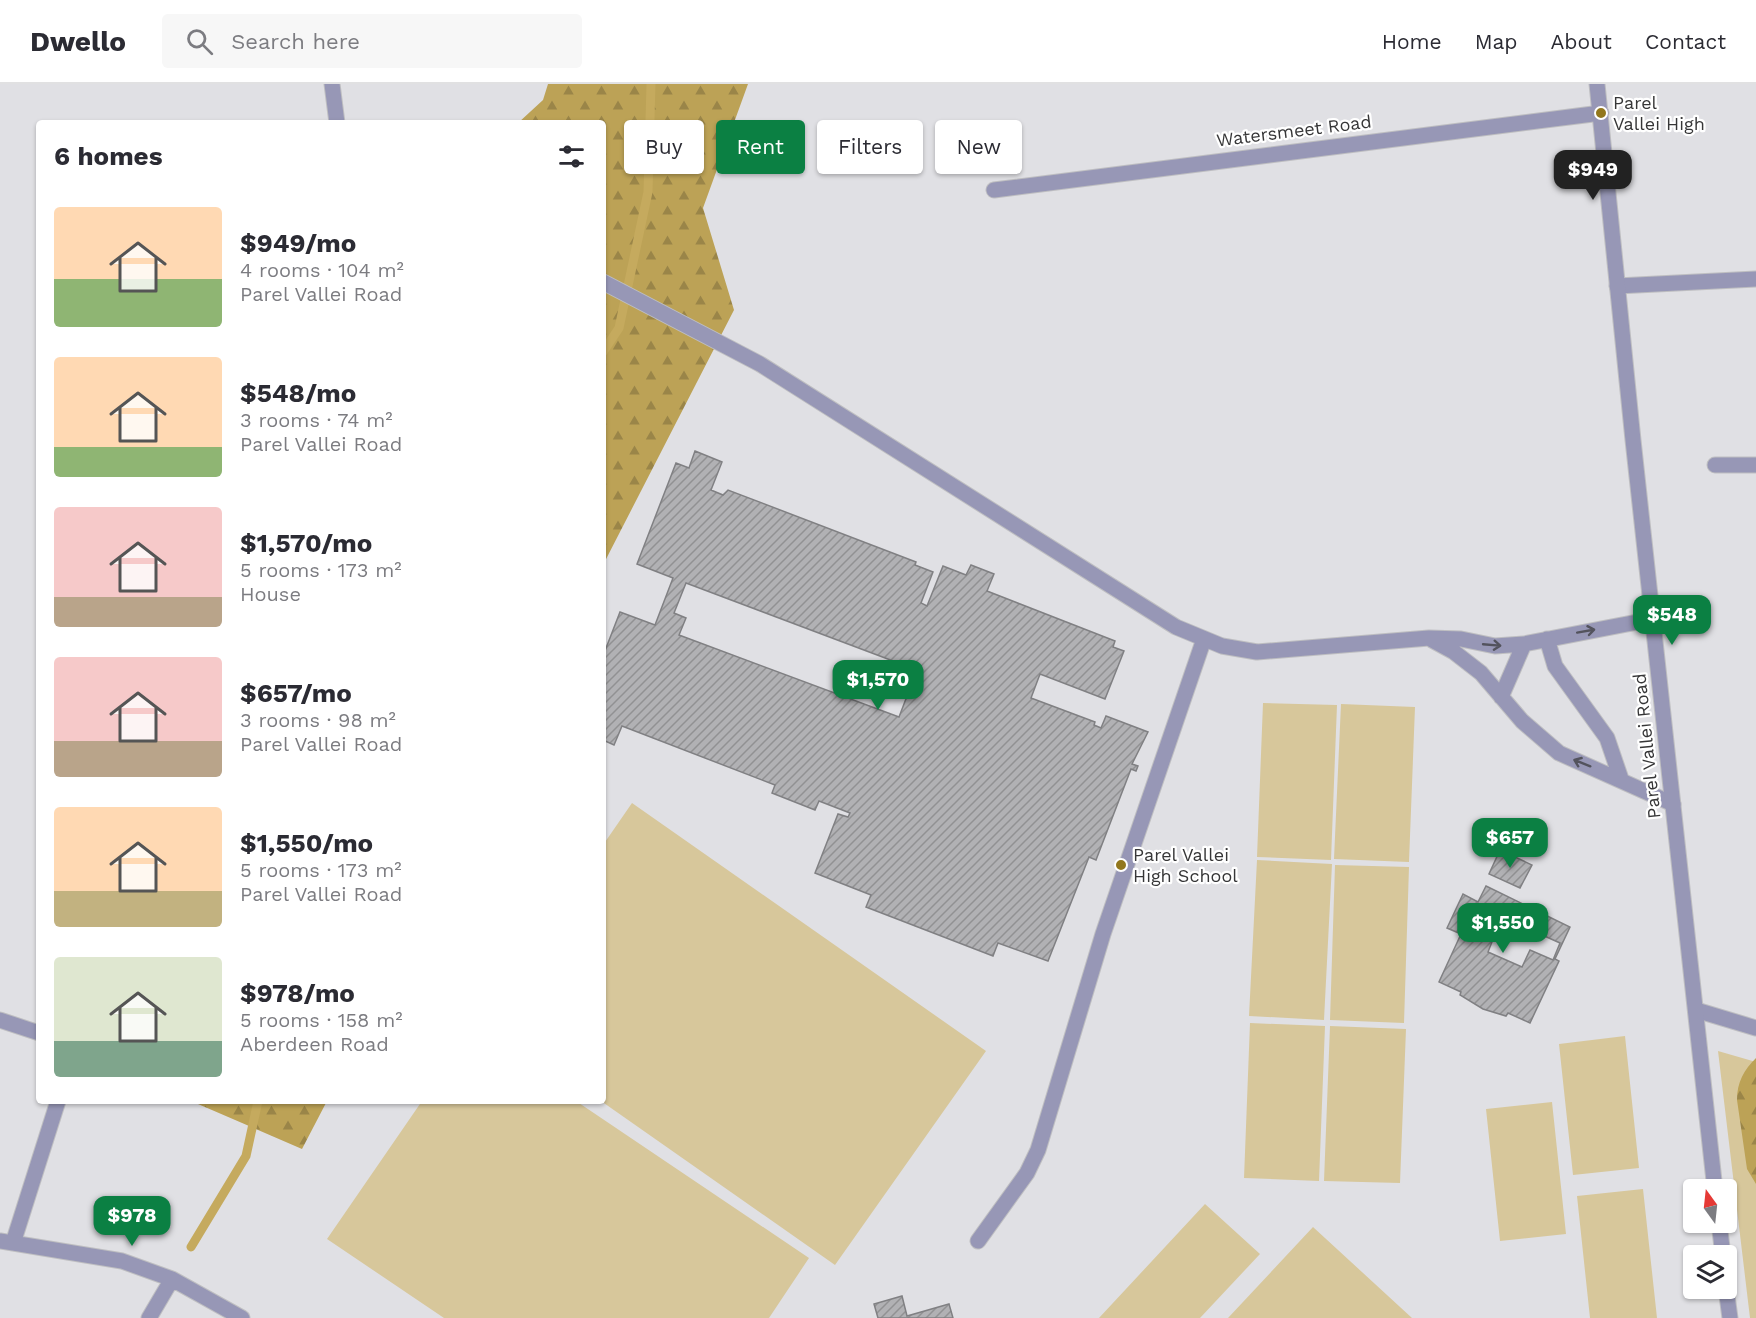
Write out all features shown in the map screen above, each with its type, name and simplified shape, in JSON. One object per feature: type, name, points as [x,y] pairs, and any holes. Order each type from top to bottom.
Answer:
[{"type":"street","points":[[332,84],[337,120]]},
{"type":"street","name":"Parel Vallei Road","points":[[1597,84],[1714,1179]]},
{"type":"street","name":"Watersmeet Road","points":[[994,190],[1601,113]]},
{"type":"street","points":[[1617,286],[1756,279]]},
{"type":"street","points":[[606,284],[760,364],[1176,627],[1231,649],[1257,652],[1429,638],[1461,639],[1495,646],[1524,644],[1653,619]]},
{"type":"street","points":[[1715,465],[1756,465]]},
{"type":"street","points":[[1429,638],[1469,663],[1522,721],[1559,753],[1673,804]]},
{"type":"street","points":[[978,1241],[1027,1173],[1038,1150],[1103,934],[1204,639]]},
{"type":"street","points":[[1547,639],[1555,666],[1607,738],[1621,779]]},
{"type":"street","points":[[1501,697],[1524,644]]},
{"type":"street","points":[[1696,1010],[1756,1028]]},
{"type":"street","points":[[0,1020],[36,1032]]},
{"type":"street","points":[[57,1104],[6,1242],[122,1261],[172,1279],[242,1318]]},
{"type":"street","points":[[149,1318],[172,1279]]},
{"type":"street","points":[[1727,1299],[1730,1318]]},
{"type":"shaded area","points":[[1263,703],[1337,705],[1331,860],[1257,857]]},
{"type":"shaded area","points":[[1341,704],[1415,707],[1409,862],[1334,859]]},
{"type":"shaded area","points":[[632,803],[986,1051],[835,1265],[605,1104],[606,841]]},
{"type":"shaded area","points":[[1257,860],[1332,864],[1324,1020],[1249,1016]]},
{"type":"shaded area","points":[[1335,865],[1409,867],[1404,1023],[1330,1020]]},
{"type":"shaded area","points":[[1250,1023],[1325,1026],[1319,1181],[1244,1178]]},
{"type":"shaded area","points":[[1330,1026],[1406,1029],[1400,1183],[1324,1181]]},
{"type":"shaded area","points":[[1625,1036],[1639,1168],[1573,1175],[1559,1044]]},
{"type":"shaded area","points":[[1718,1051],[1756,1062],[1756,1318],[1750,1318],[1737,1210],[1737,1179],[1733,1179]]},
{"type":"shaded area","points":[[1552,1102],[1566,1234],[1500,1241],[1486,1109]]},
{"type":"shaded area","points":[[420,1104],[580,1104],[809,1258],[769,1318],[444,1318],[327,1239]]},
{"type":"shaded area","points":[[1643,1189],[1657,1318],[1590,1318],[1577,1196]]},
{"type":"shaded area","points":[[1205,1204],[1260,1254],[1200,1318],[1099,1318]]},
{"type":"shaded area","points":[[1313,1227],[1412,1318],[1228,1318]]},
{"type":"green space","points":[[548,84],[748,84],[735,120],[716,120],[716,172],[703,208],[734,310],[606,559],[606,120],[521,120],[543,100]]},
{"type":"green space","points":[[1756,1058],[1756,1184],[1747,1169],[1737,1100],[1742,1077]]},
{"type":"green space","points":[[198,1104],[325,1104],[302,1149]]},
{"type":"building","points":[[695,451],[722,462],[711,490],[723,495],[728,490],[916,562],[915,565],[933,572],[921,603],[927,606],[943,566],[966,575],[971,565],[994,574],[987,591],[1115,641],[1113,647],[1124,651],[1105,699],[1040,674],[1031,698],[1095,722],[1094,725],[1101,728],[1106,716],[1148,732],[1132,764],[1138,766],[1136,771],[1131,769],[1096,860],[1089,857],[1048,961],[998,943],[993,956],[866,907],[871,895],[815,873],[838,814],[848,817],[850,813],[819,801],[815,810],[772,793],[775,785],[622,726],[614,745],[606,741],[606,648],[620,612],[655,625],[673,578],[637,564],[676,463],[689,468]],"holes":[[[686,583],[917,670],[899,717],[679,635],[686,618],[674,613]]]},
{"type":"building","points":[[1500,850],[1532,865],[1520,888],[1489,874]]},
{"type":"building","points":[[1486,886],[1570,927],[1555,959],[1559,961],[1530,1023],[1508,1013],[1506,1016],[1483,1009],[1460,995],[1461,992],[1439,982],[1461,934],[1447,928],[1463,894],[1478,902]],"holes":[[[1475,905],[1560,943],[1553,960],[1530,950],[1522,967],[1488,952],[1492,942],[1464,930]]]},
{"type":"building","points":[[902,1296],[907,1316],[949,1304],[953,1318],[878,1318],[874,1304]]},
{"type":"waterway","points":[[606,348],[619,328],[648,192],[651,84]]},
{"type":"waterway","points":[[191,1247],[246,1156],[257,1104]]},
{"type":"place","name":"Parel Vallei High","points":[[1601,113]]},
{"type":"place","name":"Parel Vallei High School","points":[[1121,865]]}]
